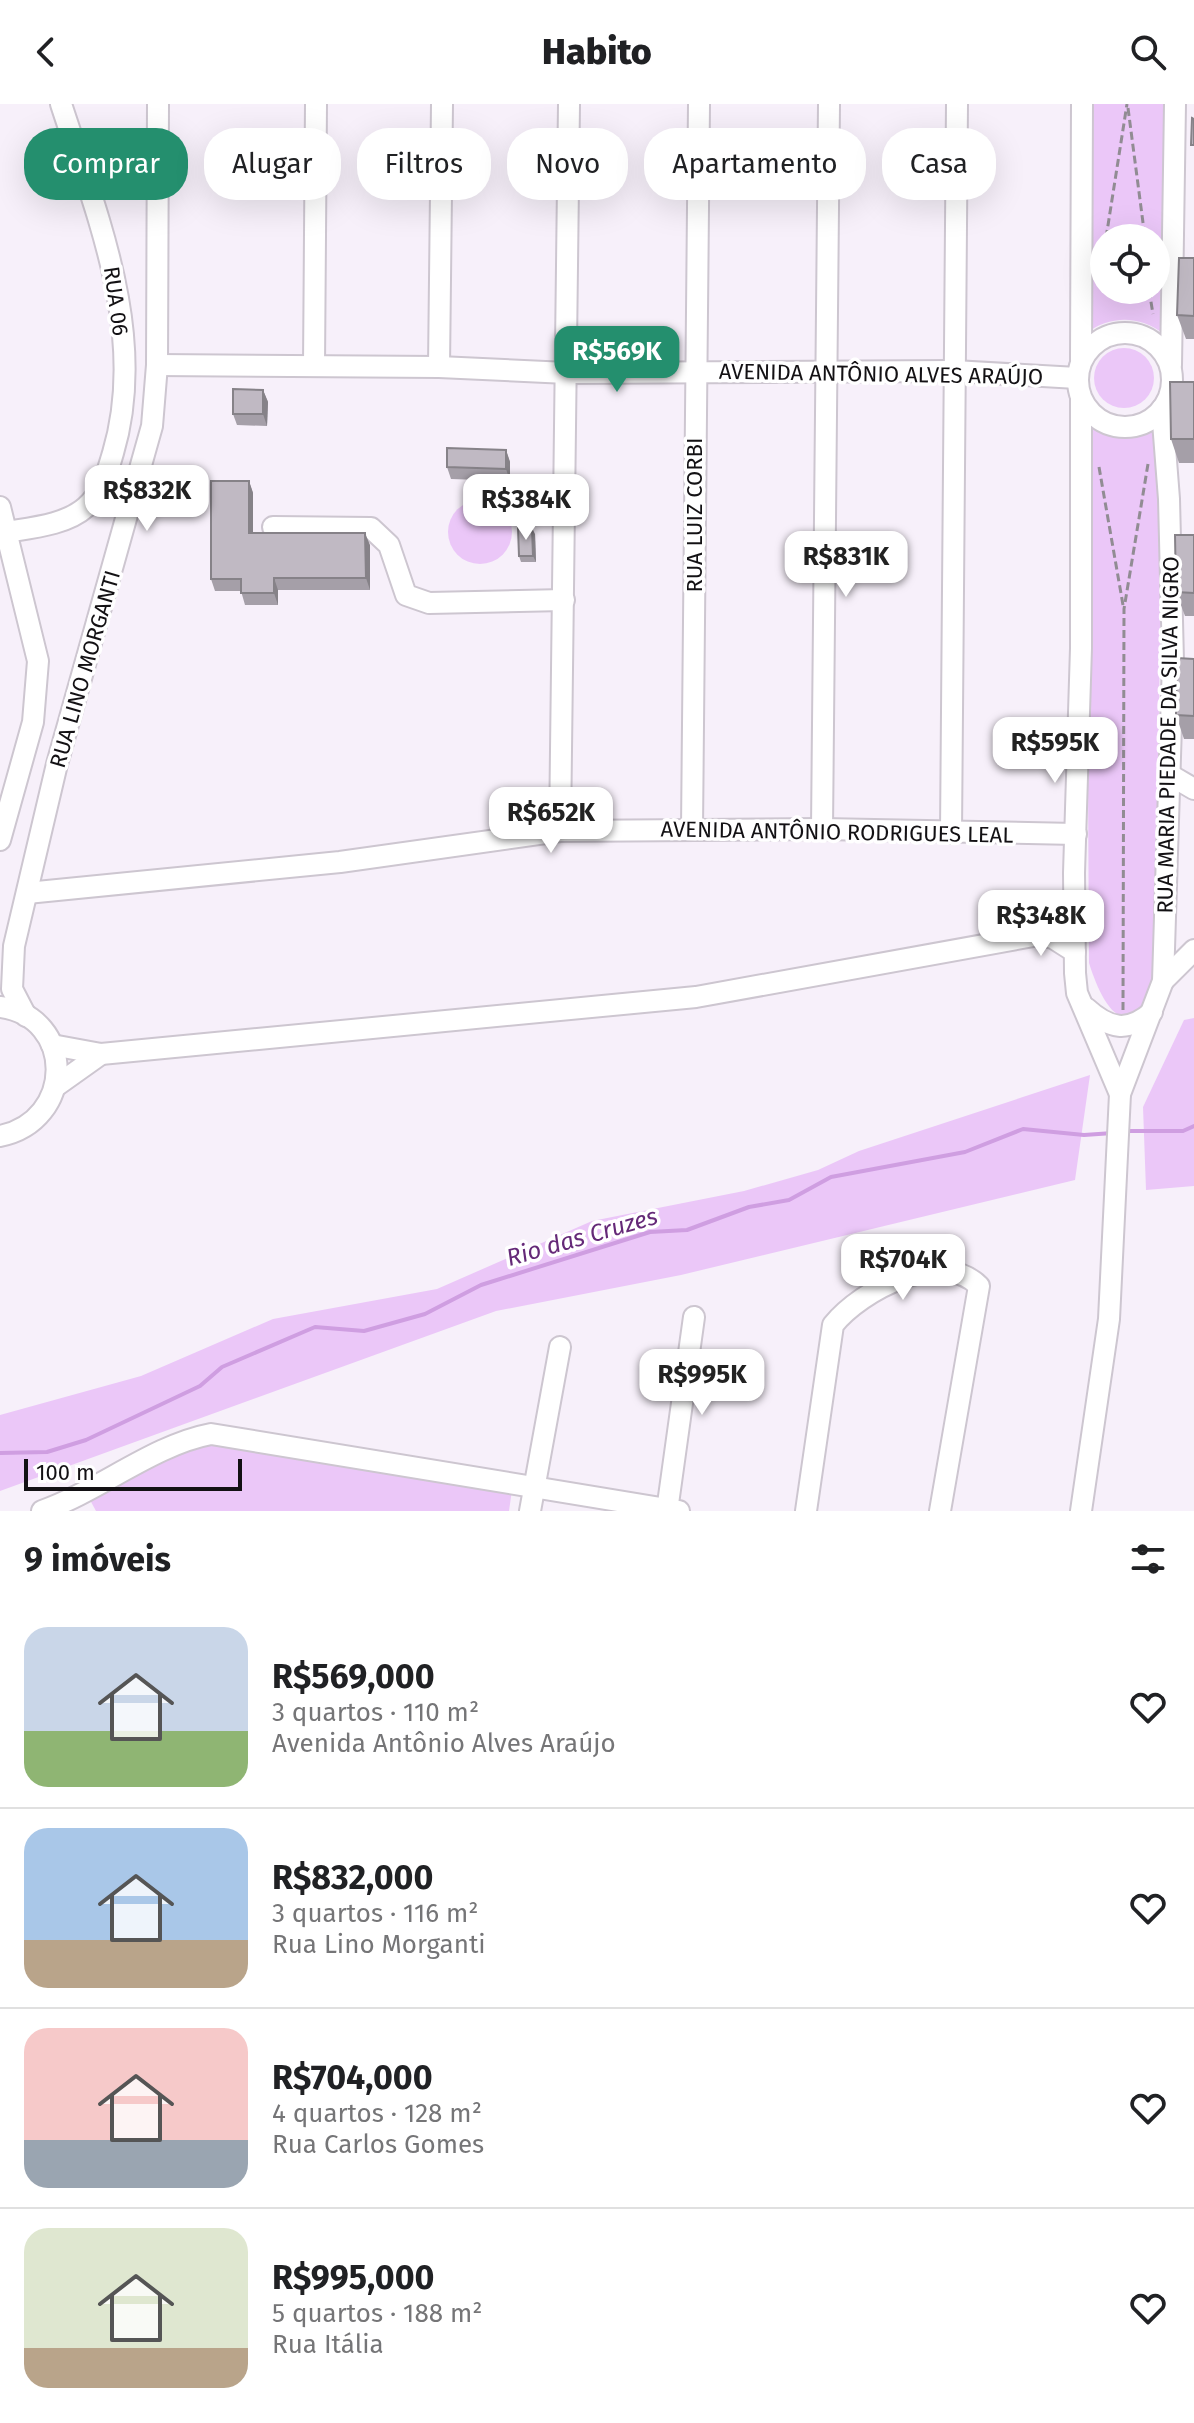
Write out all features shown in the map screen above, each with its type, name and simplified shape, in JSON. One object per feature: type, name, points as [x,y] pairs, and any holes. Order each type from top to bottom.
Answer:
[{"type":"street","name":"RUA 06","points":[[3,533],[67,519],[93,500],[104,481],[122,405],[120,308],[109,251],[61,104]]},
{"type":"street","name":"RUA LINO MORGANTI","points":[[14,946],[57,764],[138,485],[152,426],[157,365],[158,104]]},
{"type":"street","points":[[314,366],[316,104]]},
{"type":"street","points":[[439,367],[442,104]]},
{"type":"street","points":[[560,831],[569,104]]},
{"type":"street","name":"RUA LUIZ CORBI","points":[[692,829],[699,104]]},
{"type":"street","points":[[822,829],[829,104]]},
{"type":"street","points":[[951,833],[957,104]]},
{"type":"street","points":[[1081,1511],[1109,1319],[1119,1103],[1086,1008],[1077,993],[1075,952],[1081,648],[1082,104]]},
{"type":"street","points":[[1175,104],[1173,323],[1179,377],[1162,409],[1144,424],[1125,428],[1105,424],[1090,412],[1080,379],[1092,345],[1107,335],[1126,332],[1144,336],[1159,347],[1179,377]]},
{"type":"street","name":"AVENIDA ANTÔNIO ALVES ARAÚJO","points":[[157,365],[439,367],[567,373],[826,369],[954,371],[1080,379]]},
{"type":"street","name":"RUA MARIA PIEDADE DA SILVA NIGRO","points":[[1119,1103],[1163,981],[1173,661],[1169,499],[1162,409]]},
{"type":"street","points":[[0,507],[3,533],[38,661],[38,692],[33,722],[0,840]]},
{"type":"street","points":[[273,527],[371,528],[389,545],[406,595],[429,603],[564,600]]},
{"type":"street","points":[[1170,775],[1194,789]]},
{"type":"street","name":"AVENIDA ANTÔNIO RODRIGUES LEAL","points":[[27,893],[340,862],[560,831],[822,829],[1076,834]]},
{"type":"street","points":[[1015,938],[1074,901]]},
{"type":"street","points":[[52,1045],[101,1054],[696,997],[1039,935],[1053,938],[1075,952]]},
{"type":"street","points":[[0,966],[14,946]]},
{"type":"street","points":[[14,946],[12,989],[26,1016]]},
{"type":"street","points":[[1163,981],[1194,950]]},
{"type":"street","points":[[0,1007],[26,1016],[43,1030],[52,1045],[58,1068],[56,1086],[47,1108],[34,1123],[0,1136]]},
{"type":"street","points":[[1086,1008],[1109,1026],[1123,1028],[1139,1024],[1152,1012]]},
{"type":"street","points":[[56,1086],[101,1054]]},
{"type":"street","points":[[806,1511],[833,1325],[843,1313],[896,1280],[939,1268],[968,1275],[979,1286],[940,1511]]},
{"type":"street","points":[[42,1511],[82,1504],[186,1439],[211,1434],[671,1511],[694,1317]]},
{"type":"street","points":[[530,1511],[560,1347]]},
{"type":"path","points":[[1108,224],[1128,104]]},
{"type":"path","points":[[1128,104],[1143,224]]},
{"type":"path","points":[[1098,457],[1124,609]]},
{"type":"path","points":[[1123,1028],[1124,609],[1149,461]]},
{"type":"shaded area","points":[[1090,104],[1165,104],[1164,224],[1090,224],[1090,304],[1164,304],[1164,334],[1145,323],[1124,320],[1104,323],[1085,334]]},
{"type":"shaded area","points":[[1124,348],[1146,356],[1154,378],[1146,400],[1124,408],[1102,400],[1094,378],[1102,356]]},
{"type":"shaded area","points":[[1086,417],[1105,429],[1124,434],[1144,430],[1163,419],[1155,993],[1143,1009],[1133,1016],[1123,1017],[1106,1002],[1089,963]]},
{"type":"shaded area","points":[[480,500],[498,506],[506,514],[512,532],[506,550],[498,558],[480,564],[462,558],[454,550],[448,532],[454,514],[462,506]]},
{"type":"shaded area","points":[[1194,1018],[1194,1186],[1146,1190],[1143,1107],[1184,1020]]},
{"type":"shaded area","points":[[1090,1075],[1075,1180],[681,1275],[496,1311],[0,1491],[0,1415],[141,1376],[273,1319],[437,1289],[592,1221],[744,1191],[818,1170],[859,1151]]},
{"type":"shaded area","points":[[212,1443],[512,1490],[509,1511],[96,1511],[90,1500],[184,1449]]},
{"type":"building","points":[[1194,119],[1194,145],[1191,145]]},
{"type":"building","points":[[1179,258],[1194,258],[1194,316],[1177,315]]},
{"type":"building","points":[[1170,382],[1194,382],[1194,439],[1171,439]]},
{"type":"building","points":[[233,389],[263,390],[263,414],[233,414]]},
{"type":"building","points":[[447,448],[506,450],[506,469],[447,467]]},
{"type":"building","points":[[211,481],[249,481],[249,533],[365,533],[366,578],[274,578],[274,593],[241,593],[241,579],[211,579]]},
{"type":"building","points":[[518,528],[532,528],[533,556],[519,556]]},
{"type":"building","points":[[1175,535],[1194,535],[1194,593],[1176,592]]},
{"type":"building","points":[[1177,658],[1194,659],[1194,716],[1176,715]]},
{"type":"waterway","name":"Rio das Cruzes","points":[[1126,1131],[1183,1131],[1194,1126]]},
{"type":"waterway","name":"Rio das Cruzes","points":[[0,1453],[47,1452],[86,1440],[200,1386],[222,1367],[315,1327],[364,1331],[425,1314],[481,1285],[650,1232],[687,1230],[749,1207],[789,1200],[831,1177],[965,1152],[1023,1129],[1084,1135],[1113,1133]]}]
